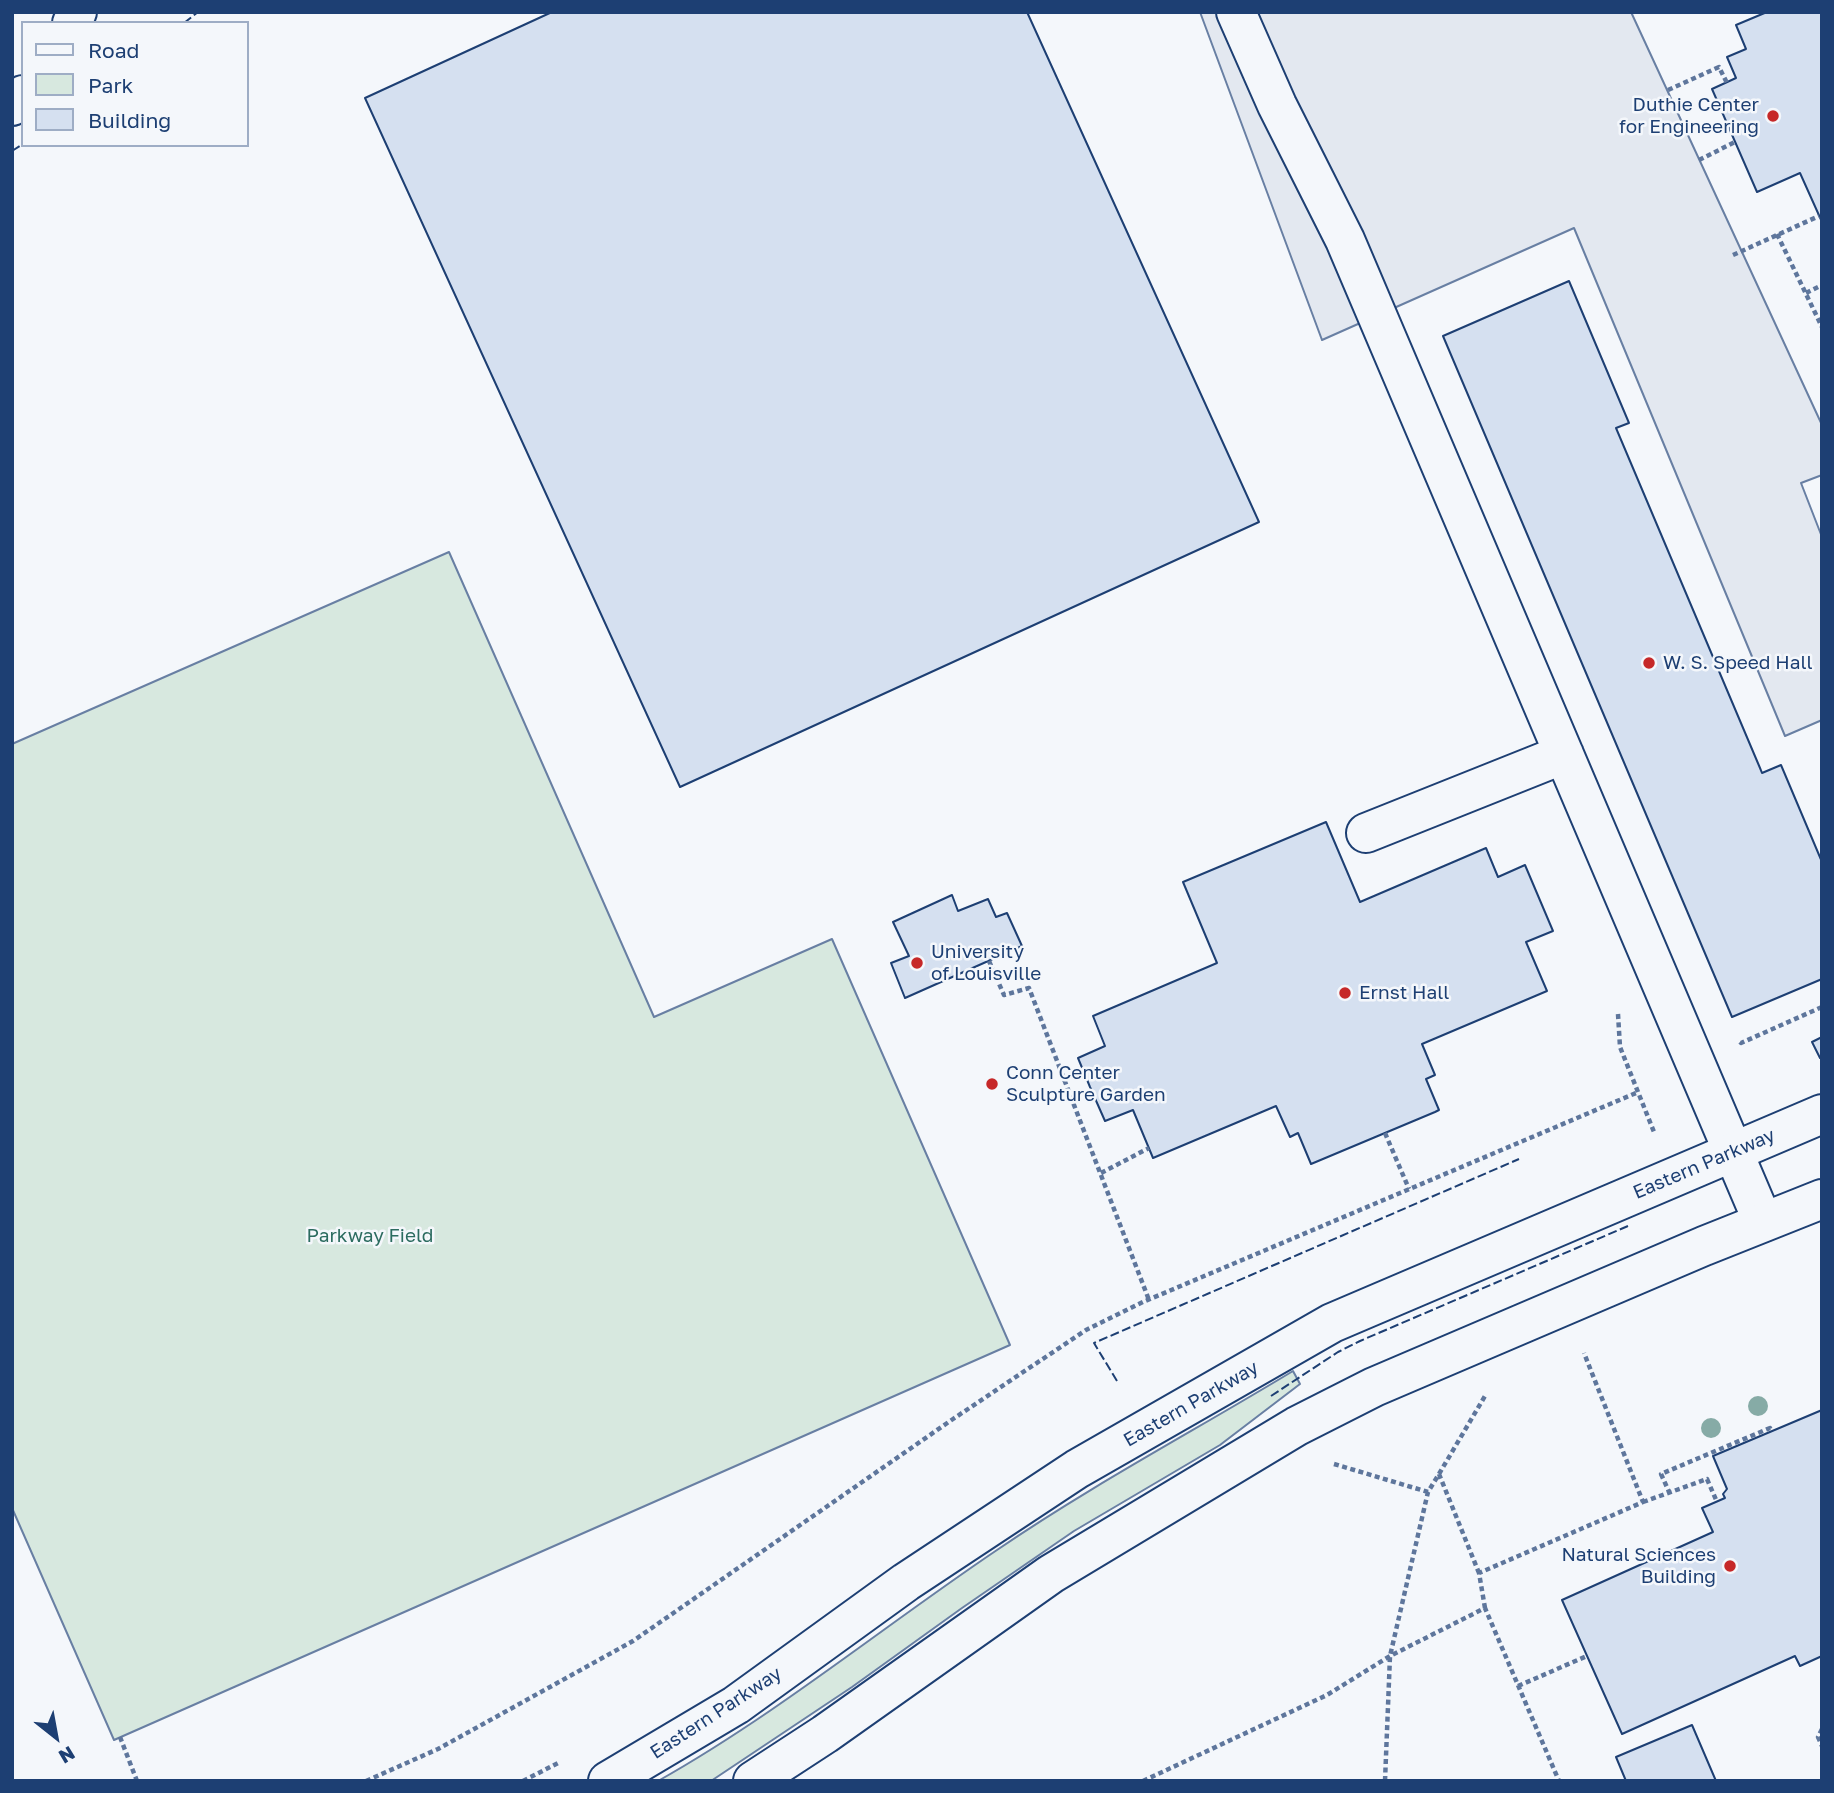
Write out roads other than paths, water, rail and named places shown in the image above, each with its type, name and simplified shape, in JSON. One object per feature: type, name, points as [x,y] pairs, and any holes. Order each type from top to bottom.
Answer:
[{"type":"main road","points":[[1236,12],[1278,105],[1345,240],[1763,1222]]},
{"type":"main road","points":[[1366,833],[1564,754]]},
{"type":"main road","name":"Eastern Parkway","points":[[608,1781],[736,1705],[906,1582],[1077,1469],[1332,1323],[1732,1150],[1822,1114]]},
{"type":"main road","points":[[753,1781],[825,1734],[1051,1573],[1297,1426],[1374,1387],[1822,1199]]},
{"type":"place","name":"Duthie Center for Engineering","points":[[1773,116]]},
{"type":"place","name":"W. S. Speed Hall","points":[[1649,663]]},
{"type":"place","name":"University of Louisville","points":[[917,963]]},
{"type":"place","name":"Ernst Hall","points":[[1345,993]]},
{"type":"place","name":"Conn Center Sculpture Garden","points":[[992,1084]]},
{"type":"place","name":"Natural Sciences Building","points":[[1730,1566]]},
{"type":"park label","name":"Parkway Field","points":[[370,1236]]}]
